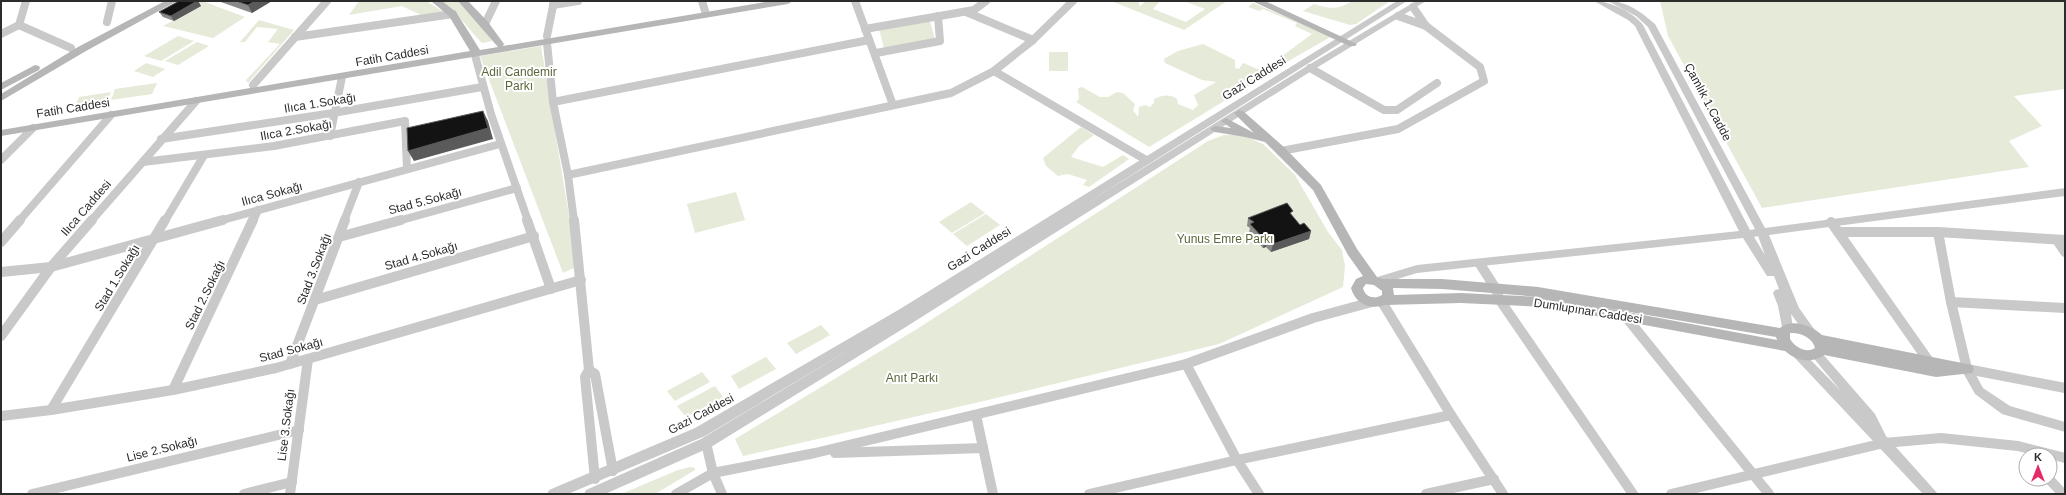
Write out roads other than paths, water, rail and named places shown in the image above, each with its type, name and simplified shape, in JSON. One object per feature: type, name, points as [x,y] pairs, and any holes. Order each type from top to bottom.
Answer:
[{"type":"main road","points":[[1,87],[156,1]]},
{"type":"main road","points":[[1,98],[82,50],[172,1]]},
{"type":"main road","points":[[436,1],[453,14],[475,52]]},
{"type":"main road","points":[[463,1],[485,24],[499,44]]},
{"type":"main road","name":"Fatih Caddesi","points":[[1,126],[253,85],[475,52],[499,44],[547,39],[703,6],[762,1]]},
{"type":"main road","name":"Fatih Caddesi","points":[[1,133],[342,77],[547,39],[788,1]]},
{"type":"main road","points":[[1257,1],[1349,39]]},
{"type":"main road","points":[[1273,1],[1349,39]]},
{"type":"main road","points":[[1235,110],[1281,152],[1317,188],[1352,252],[1389,294],[1380,301],[1359,295],[1356,288],[1360,282],[1352,252]]},
{"type":"main road","points":[[1222,118],[1252,136]]},
{"type":"main road","points":[[1215,129],[1252,136],[1268,141]]},
{"type":"main road","name":"Dumlupınar Caddesi","points":[[1360,282],[1406,282],[1498,294],[1547,302],[1793,350],[1808,356],[1817,344],[1803,330],[1785,331],[1538,292],[1498,294],[1380,301]]},
{"type":"main road","points":[[1785,331],[1782,340],[1793,350]]},
{"type":"main road","points":[[1817,344],[1928,360],[1967,369]]},
{"type":"main road","points":[[1817,344],[1936,372],[1967,369]]},
{"type":"street","points":[[1,34],[19,25],[26,1]]},
{"type":"street","points":[[107,22],[112,1]]},
{"type":"street","points":[[253,85],[327,1]]},
{"type":"street","points":[[485,24],[496,1]]},
{"type":"street","points":[[578,1],[553,3],[547,39],[553,102],[568,175],[581,280],[590,370],[585,377],[595,488]]},
{"type":"street","points":[[855,1],[869,40],[876,54],[893,105]]},
{"type":"street","points":[[865,29],[974,10],[986,1]]},
{"type":"street","points":[[568,175],[951,93],[994,71],[1033,40],[1073,1]]},
{"type":"street","name":"Gazi Caddesi","points":[[595,488],[613,471],[703,437],[1146,160],[1222,118],[1408,4],[1422,1]]},
{"type":"street","points":[[1598,1],[1631,18],[1639,25],[1746,234],[1770,270],[1784,306],[1785,331]]},
{"type":"street","name":"Çamlık 1.Cadde","points":[[1612,1],[1639,14],[1652,26],[1762,232],[1794,310],[1871,418],[1884,443]]},
{"type":"street","points":[[1281,152],[1398,129],[1484,82],[1480,67],[1426,26],[1408,4]]},
{"type":"street","name":"Gazi Caddesi","points":[[1235,110],[1310,68],[1349,39],[1398,16],[1408,4]]},
{"type":"street","points":[[966,11],[1033,40]]},
{"type":"street","points":[[295,37],[453,14]]},
{"type":"street","points":[[876,54],[940,40],[938,16]]},
{"type":"street","points":[[1398,16],[1426,26]]},
{"type":"street","points":[[19,25],[71,48]]},
{"type":"street","points":[[553,102],[869,40]]},
{"type":"street","points":[[475,52],[482,87],[500,144],[534,236],[551,289]]},
{"type":"street","points":[[1310,68],[1378,106],[1390,111],[1397,110],[1436,83]]},
{"type":"street","points":[[994,71],[1146,160]]},
{"type":"street","points":[[330,136],[342,77]]},
{"type":"street","name":"Ilıca 1.Sokağı","points":[[161,140],[334,113],[482,87]]},
{"type":"street","name":"Ilıca Caddesi","points":[[1,336],[51,267],[196,101]]},
{"type":"street","points":[[1,242],[111,115]]},
{"type":"street","name":"Gazi Caddesi","points":[[554,494],[619,483],[703,437],[897,327],[1215,129],[1222,118]]},
{"type":"street","name":"Ilıca 2.Sokağı","points":[[143,162],[204,157],[330,136],[404,121],[407,169]]},
{"type":"street","points":[[1,160],[33,128]]},
{"type":"street","name":"Ilıca Sokağı","points":[[1,272],[51,267],[500,144]]},
{"type":"street","name":"Stad 1.Sokağı","points":[[51,410],[204,157]]},
{"type":"street","name":"Stad 3.Sokağı","points":[[290,364],[316,300],[359,182]]},
{"type":"street","name":"Stad 5.Sokağı","points":[[339,237],[517,188]]},
{"type":"street","points":[[1378,281],[1417,269],[1480,264],[1746,234],[2065,192]]},
{"type":"street","name":"Stad 2.Sokağı","points":[[173,390],[258,210]]},
{"type":"street","points":[[1831,222],[1928,360]]},
{"type":"street","points":[[1838,232],[1938,232],[2061,240],[2065,252]]},
{"type":"street","points":[[1938,232],[1951,302],[1967,369],[1979,391],[2006,410],[2065,427]]},
{"type":"street","name":"Stad 4.Sokağı","points":[[316,300],[534,236]]},
{"type":"street","points":[[1480,264],[1498,294],[1633,494]]},
{"type":"street","name":"Stad Sokağı","points":[[1,416],[51,410],[173,390],[290,364],[581,280]]},
{"type":"street","points":[[676,494],[713,472],[815,454],[1186,364],[1313,318],[1380,301],[1451,415],[1503,494]]},
{"type":"street","points":[[1951,302],[2065,308]]},
{"type":"street","points":[[1626,317],[1768,494]]},
{"type":"street","points":[[1793,350],[1884,443],[1931,494]]},
{"type":"street","name":"Lise 3.Sokağı","points":[[290,494],[308,359]]},
{"type":"street","points":[[1186,364],[1237,460],[1259,494]]},
{"type":"street","points":[[1967,369],[2065,388]]},
{"type":"street","points":[[590,370],[595,374],[613,471],[619,483]]},
{"type":"street","points":[[976,415],[994,494]]},
{"type":"street","points":[[1089,494],[1237,460],[1451,415]]},
{"type":"street","name":"Lise 2.Sokağı","points":[[32,494],[299,430]]},
{"type":"street","points":[[703,437],[713,472],[722,494]]},
{"type":"street","points":[[1671,494],[1884,443],[1941,438],[2018,446],[2065,458]]},
{"type":"street","points":[[815,454],[983,448]]},
{"type":"street","points":[[1426,494],[1494,479]]},
{"type":"street","points":[[244,494],[292,482]]},
{"type":"park label","name":"Adil Candemir Parkı","points":[[519,79]]},
{"type":"park label","name":"Yunus Emre Parkı","points":[[1225,239]]},
{"type":"park label","name":"Anıt Parkı","points":[[912,378]]}]
